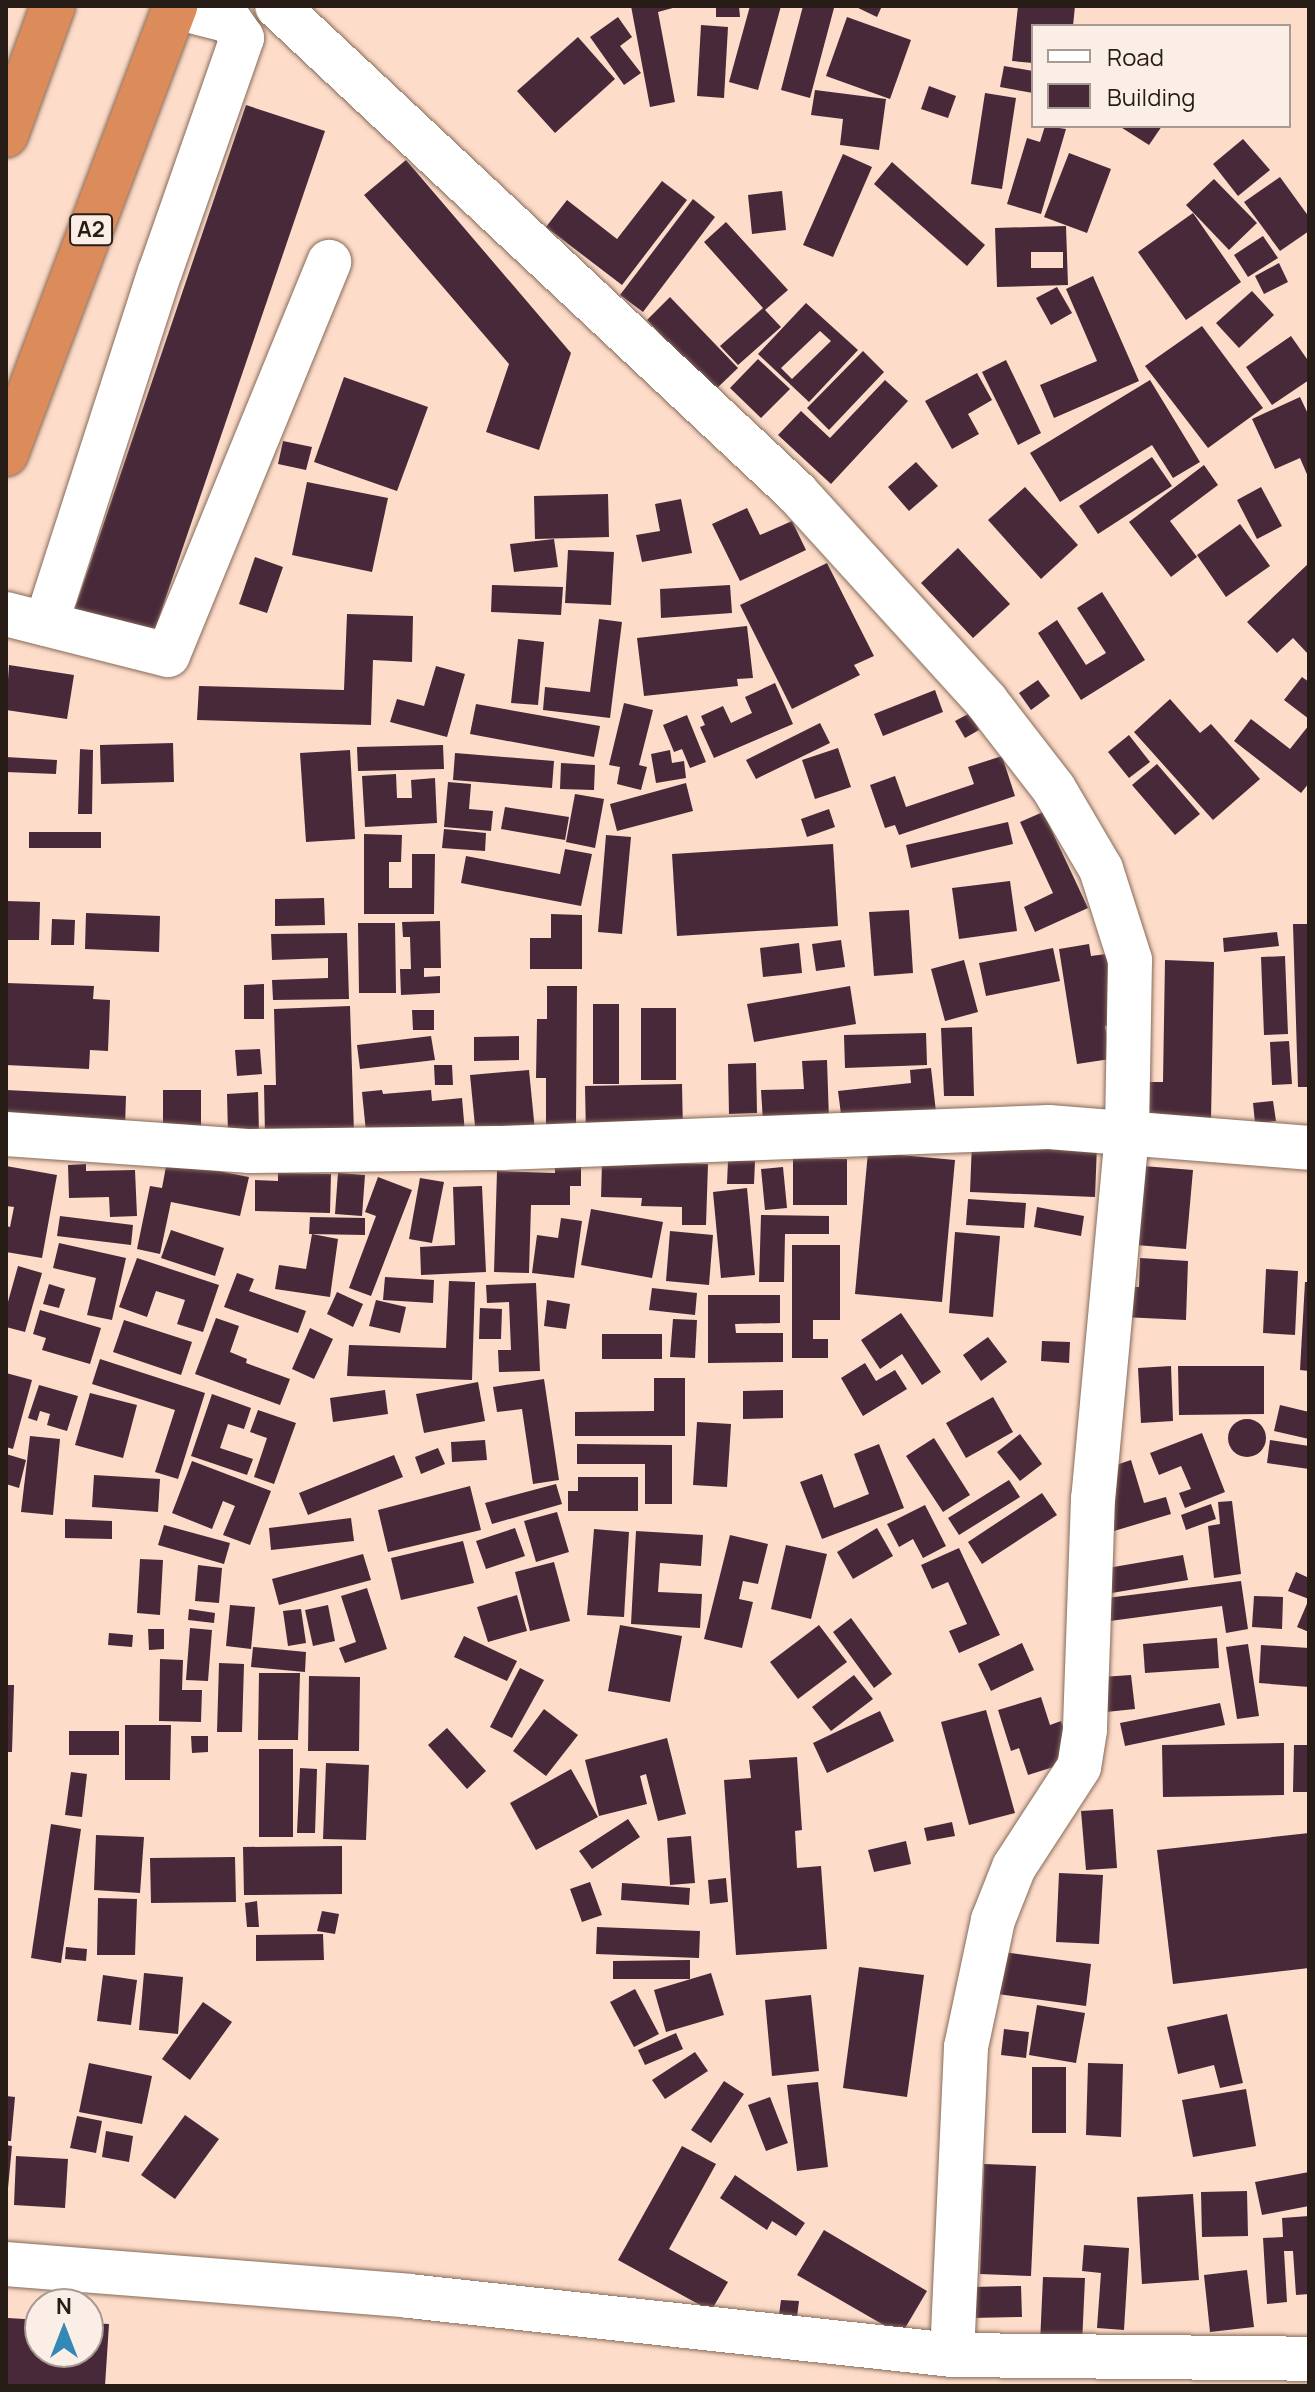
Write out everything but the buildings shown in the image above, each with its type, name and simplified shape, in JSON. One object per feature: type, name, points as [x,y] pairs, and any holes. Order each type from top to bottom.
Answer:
[{"type":"highway","points":[[6,135],[53,6]]},
{"type":"highway","name":"A2","points":[[6,454],[175,6]]},
{"type":"street","points":[[175,6],[230,21],[242,38],[160,272],[26,619],[168,655],[329,262]]},
{"type":"street","points":[[277,6],[797,493],[986,701],[1054,789],[1101,869],[1130,960],[1127,1134],[1093,1498],[1083,1742],[1079,1767],[1014,1867],[993,1920],[966,2047],[952,2355]]},
{"type":"street","points":[[6,1134],[250,1151],[502,1148],[1049,1127],[1309,1148]]},
{"type":"street","points":[[6,2264],[409,2296],[952,2355],[1309,2359]]}]
